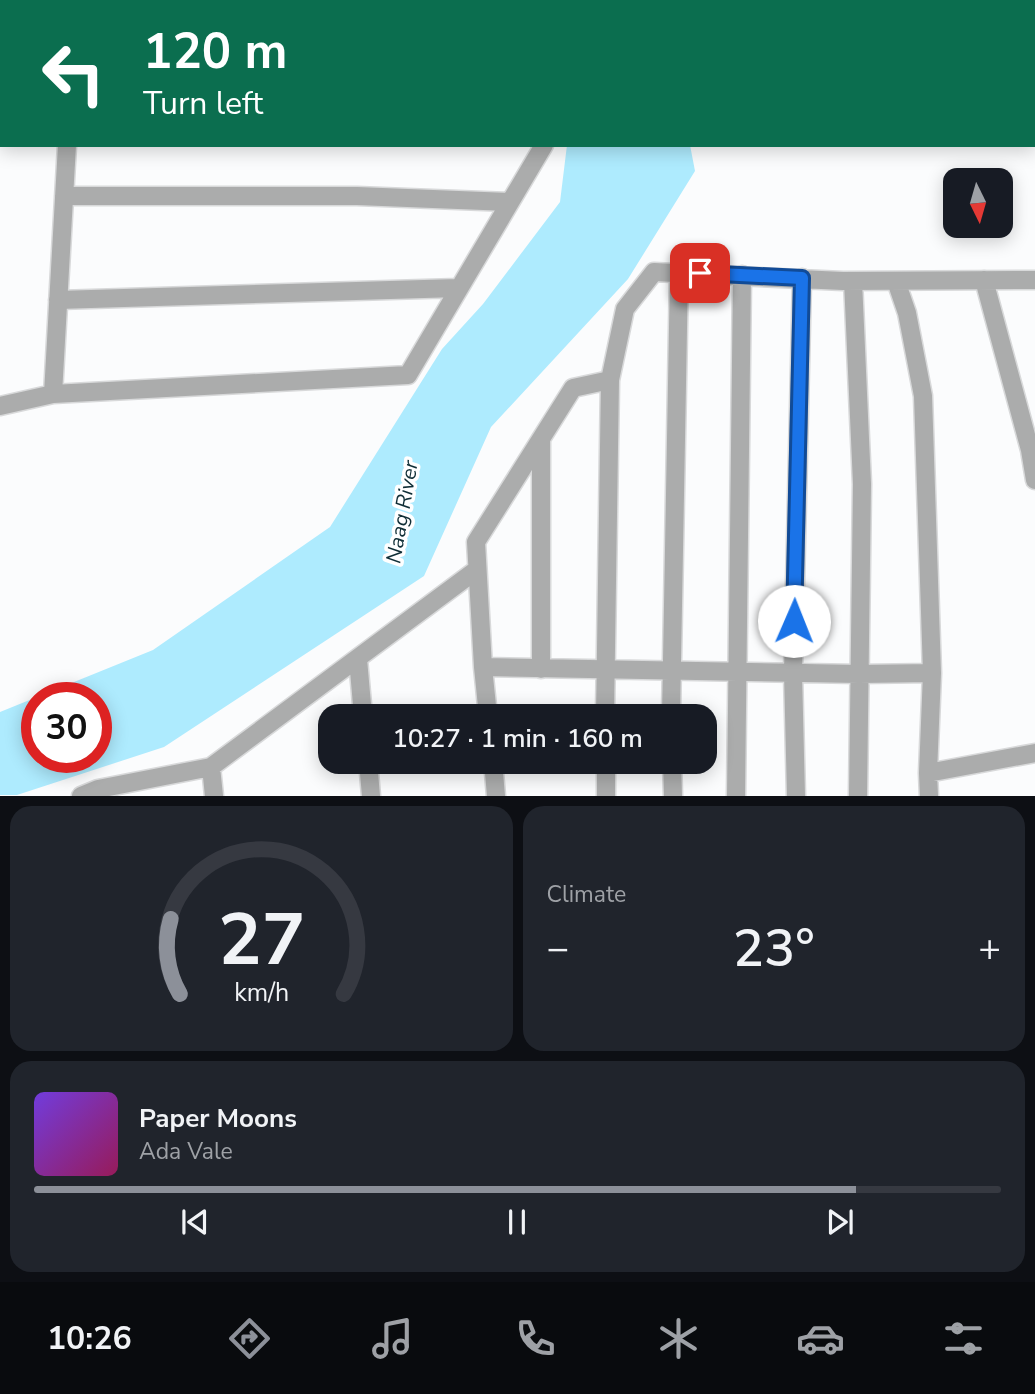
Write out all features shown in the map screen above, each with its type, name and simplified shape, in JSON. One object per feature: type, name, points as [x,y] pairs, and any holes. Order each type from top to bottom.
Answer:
[{"type":"street","points":[[53,394],[67,147]]},
{"type":"street","points":[[0,406],[53,394],[408,374],[543,147]]},
{"type":"street","points":[[64,196],[357,197],[509,202]]},
{"type":"street","points":[[606,704],[610,380],[625,309],[654,272],[853,281],[1035,280]]},
{"type":"street","points":[[671,704],[679,273]]},
{"type":"street","points":[[736,796],[742,275]]},
{"type":"street","points":[[796,796],[793,673],[802,278]]},
{"type":"street","points":[[853,281],[862,484],[858,796]]},
{"type":"street","points":[[896,281],[906,313],[923,396],[932,673],[929,796]]},
{"type":"street","points":[[984,281],[1030,450],[1035,480]]},
{"type":"street","points":[[58,300],[458,288]]},
{"type":"street","points":[[487,704],[475,571],[476,542],[573,388],[610,380]]},
{"type":"street","points":[[541,439],[541,668]]},
{"type":"street","points":[[81,796],[98,789],[211,767],[475,571]]},
{"type":"street","points":[[358,659],[362,704]]},
{"type":"street","points":[[482,667],[932,673]]},
{"type":"street","points":[[928,773],[1035,753]]},
{"type":"street","points":[[211,767],[214,796]]},
{"type":"street","points":[[369,774],[371,796]]},
{"type":"street","points":[[493,774],[496,796]]},
{"type":"street","points":[[606,774],[606,796]]},
{"type":"street","points":[[672,774],[673,796]]},
{"type":"water","name":"Naag River","points":[[567,147],[690,147],[695,171],[628,279],[491,427],[424,576],[164,747],[112,764],[112,682],[74,682],[153,650],[330,527],[442,349],[483,304],[560,202]]},
{"type":"water","points":[[21,703],[21,773],[84,773],[17,795],[0,795],[0,712]]},
{"type":"route","points":[[700,273],[802,278],[794,621]]}]
